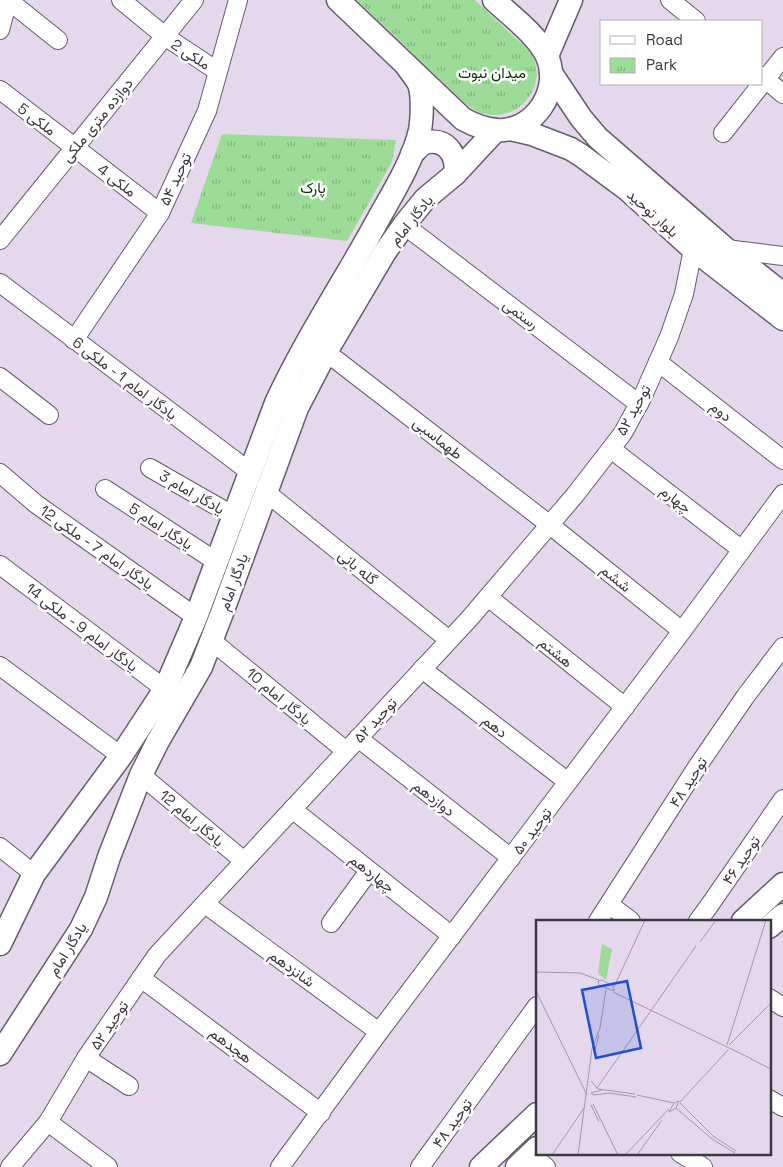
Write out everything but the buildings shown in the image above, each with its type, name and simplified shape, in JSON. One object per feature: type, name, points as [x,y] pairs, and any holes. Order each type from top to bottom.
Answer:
[{"type":"main road","points":[[338,0],[463,119],[479,127],[503,130],[530,120],[542,107],[549,91],[549,65],[571,0]]},
{"type":"main road","points":[[494,0],[538,41],[549,65]]},
{"type":"main road","name":"یادگار امام","points":[[0,944],[34,874],[120,756],[165,689],[196,617],[286,380],[397,186],[412,154],[420,130],[422,108],[420,85],[406,65]]},
{"type":"main road","name":"بلوار توحید","points":[[549,65],[581,118],[598,138],[726,249],[783,294]]},
{"type":"main road","name":"یادگار امام","points":[[0,1054],[81,929],[96,897],[109,857],[141,775],[158,741],[201,667],[212,641],[297,408],[326,352],[385,252],[404,225],[425,200],[503,130]]},
{"type":"main road","name":"بلوار توحید","points":[[503,130],[532,134],[571,149],[597,166],[628,190],[693,249],[783,320]]},
{"type":"main road","points":[[412,154],[422,144],[429,142],[442,144],[454,155],[456,168],[498,147],[532,144],[568,152],[597,166]]},
{"type":"main road","points":[[744,920],[783,884]]},
{"type":"main road","points":[[770,926],[783,915]]},
{"type":"main road","points":[[481,1167],[536,1115]]},
{"type":"street","points":[[0,28],[8,0],[58,40]]},
{"type":"street","name":"ملکی 2","points":[[121,0],[166,37],[217,71]]},
{"type":"street","name":"دوازده متری ملکی","points":[[0,240],[194,0]]},
{"type":"street","name":"توحید ۵۴","points":[[74,340],[160,213],[207,111],[238,0]]},
{"type":"street","points":[[677,2],[695,20]]},
{"type":"street","points":[[783,57],[764,78],[783,94]]},
{"type":"street","points":[[723,133],[759,85]]},
{"type":"street","name":"ملکی 5","points":[[0,90],[74,147]]},
{"type":"street","name":"ملکی 4","points":[[74,147],[160,213]]},
{"type":"street","name":"رستمی","points":[[404,225],[639,404]]},
{"type":"street","name":"توحید ۵۲","points":[[10,1167],[48,1122],[86,1058],[157,955],[488,597],[550,525],[623,433],[639,404],[669,337],[684,294],[693,249]]},
{"type":"street","points":[[726,249],[783,256]]},
{"type":"street","name":"یادگار امام 1 - ملکی 6","points":[[0,283],[250,472]]},
{"type":"street","name":"طهماسبی","points":[[326,352],[550,525]]},
{"type":"street","name":"دوم","points":[[658,362],[783,460]]},
{"type":"street","points":[[0,377],[49,415]]},
{"type":"street","name":"چهارم","points":[[611,448],[742,550]]},
{"type":"street","name":"یادگار امام 3","points":[[150,468],[234,516]]},
{"type":"street","name":"یادگار امام 7 - ملکی 12","points":[[0,473],[36,504],[196,617]]},
{"type":"street","name":"یادگار امام 5","points":[[105,489],[216,562]]},
{"type":"street","name":"گله بانی","points":[[267,493],[449,640]]},
{"type":"street","name":"توحید ۵۰","points":[[280,1167],[379,1032],[682,631],[783,494]]},
{"type":"street","name":"ششم","points":[[550,525],[682,631]]},
{"type":"street","name":"یادگار امام 9 - ملکی 14","points":[[0,566],[165,689]]},
{"type":"street","name":"هشتم","points":[[488,597],[624,707]]},
{"type":"street","name":"یادگار امام 10","points":[[212,641],[346,751]]},
{"type":"street","name":"توحید ۴۸","points":[[599,920],[610,906],[697,767],[745,697],[783,647]]},
{"type":"street","points":[[0,666],[120,756]]},
{"type":"street","name":"دهم","points":[[422,669],[568,782]]},
{"type":"street","name":"دوازدهم","points":[[358,738],[511,858]]},
{"type":"street","name":"یادگار امام 12","points":[[141,775],[244,861]]},
{"type":"street","name":"توحید ۴۶","points":[[709,914],[783,799]]},
{"type":"street","name":"چهاردهم","points":[[292,809],[452,936]]},
{"type":"street","points":[[0,847],[34,874]]},
{"type":"street","points":[[331,923],[369,871]]},
{"type":"street","name":"شانزدهم","points":[[205,904],[379,1032]]},
{"type":"street","points":[[610,906],[630,920]]},
{"type":"street","name":"هجدهم","points":[[141,978],[321,1113]]},
{"type":"street","points":[[770,988],[783,991]]},
{"type":"street","points":[[770,999],[783,1007]]},
{"type":"street","name":"توحید ۴۸","points":[[420,1167],[536,1007]]},
{"type":"street","points":[[86,1058],[129,1086]]},
{"type":"street","points":[[770,1100],[783,1107]]},
{"type":"street","points":[[48,1122],[108,1167]]},
{"type":"street","points":[[682,1154],[703,1167]]},
{"type":"street","points":[[0,1160],[5,1167]]},
{"type":"green space","name":"میدان نبوت","points":[[357,0],[475,0],[531,53],[536,64],[537,75],[535,86],[530,96],[523,104],[504,114],[488,115],[481,113],[464,103]]},
{"type":"green space","name":"پارک","points":[[222,134],[396,140],[392,162],[347,241],[191,223]]}]
